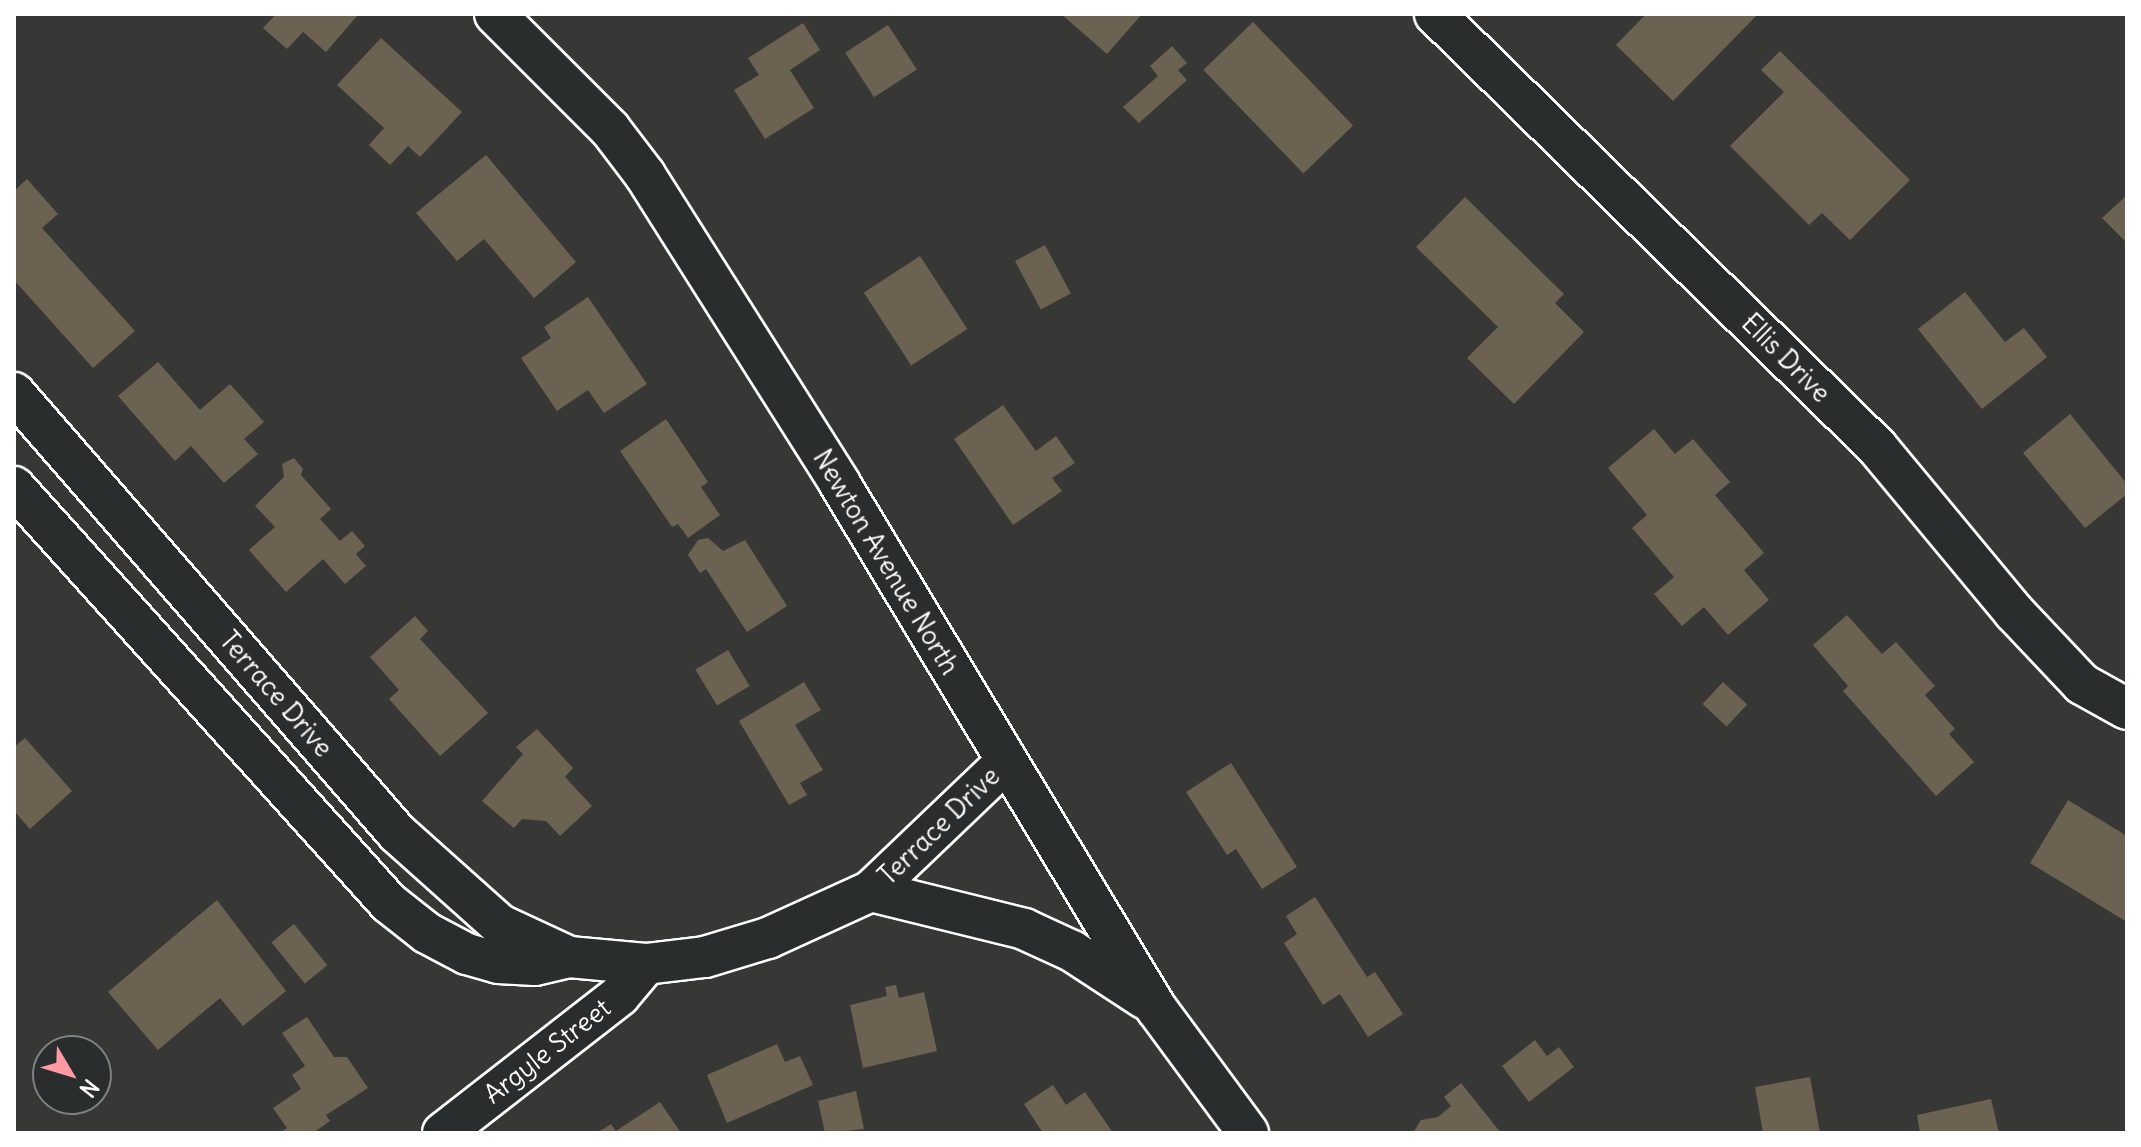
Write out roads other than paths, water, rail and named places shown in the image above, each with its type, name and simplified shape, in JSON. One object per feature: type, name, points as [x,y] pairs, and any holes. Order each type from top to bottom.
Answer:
[{"type":"street","name":"Newton Avenue North","points":[[495,14],[610,129],[645,175],[1156,1008],[1248,1133]]},
{"type":"street","name":"Ellis Drive","points":[[1435,14],[1877,447],[2014,612],[2082,684],[2127,709]]},
{"type":"street","name":"Terrace Drive","points":[[14,393],[397,833],[500,925],[569,957]]},
{"type":"street","name":"Terrace Drive","points":[[14,487],[389,903],[427,933],[467,954],[535,965],[569,957],[646,964],[705,957],[768,938],[871,891],[1007,761]]},
{"type":"street","name":"Terrace Drive","points":[[871,891],[1024,929],[1115,976],[1156,1008]]},
{"type":"street","name":"Argyle Street","points":[[443,1133],[620,995],[646,964]]}]
